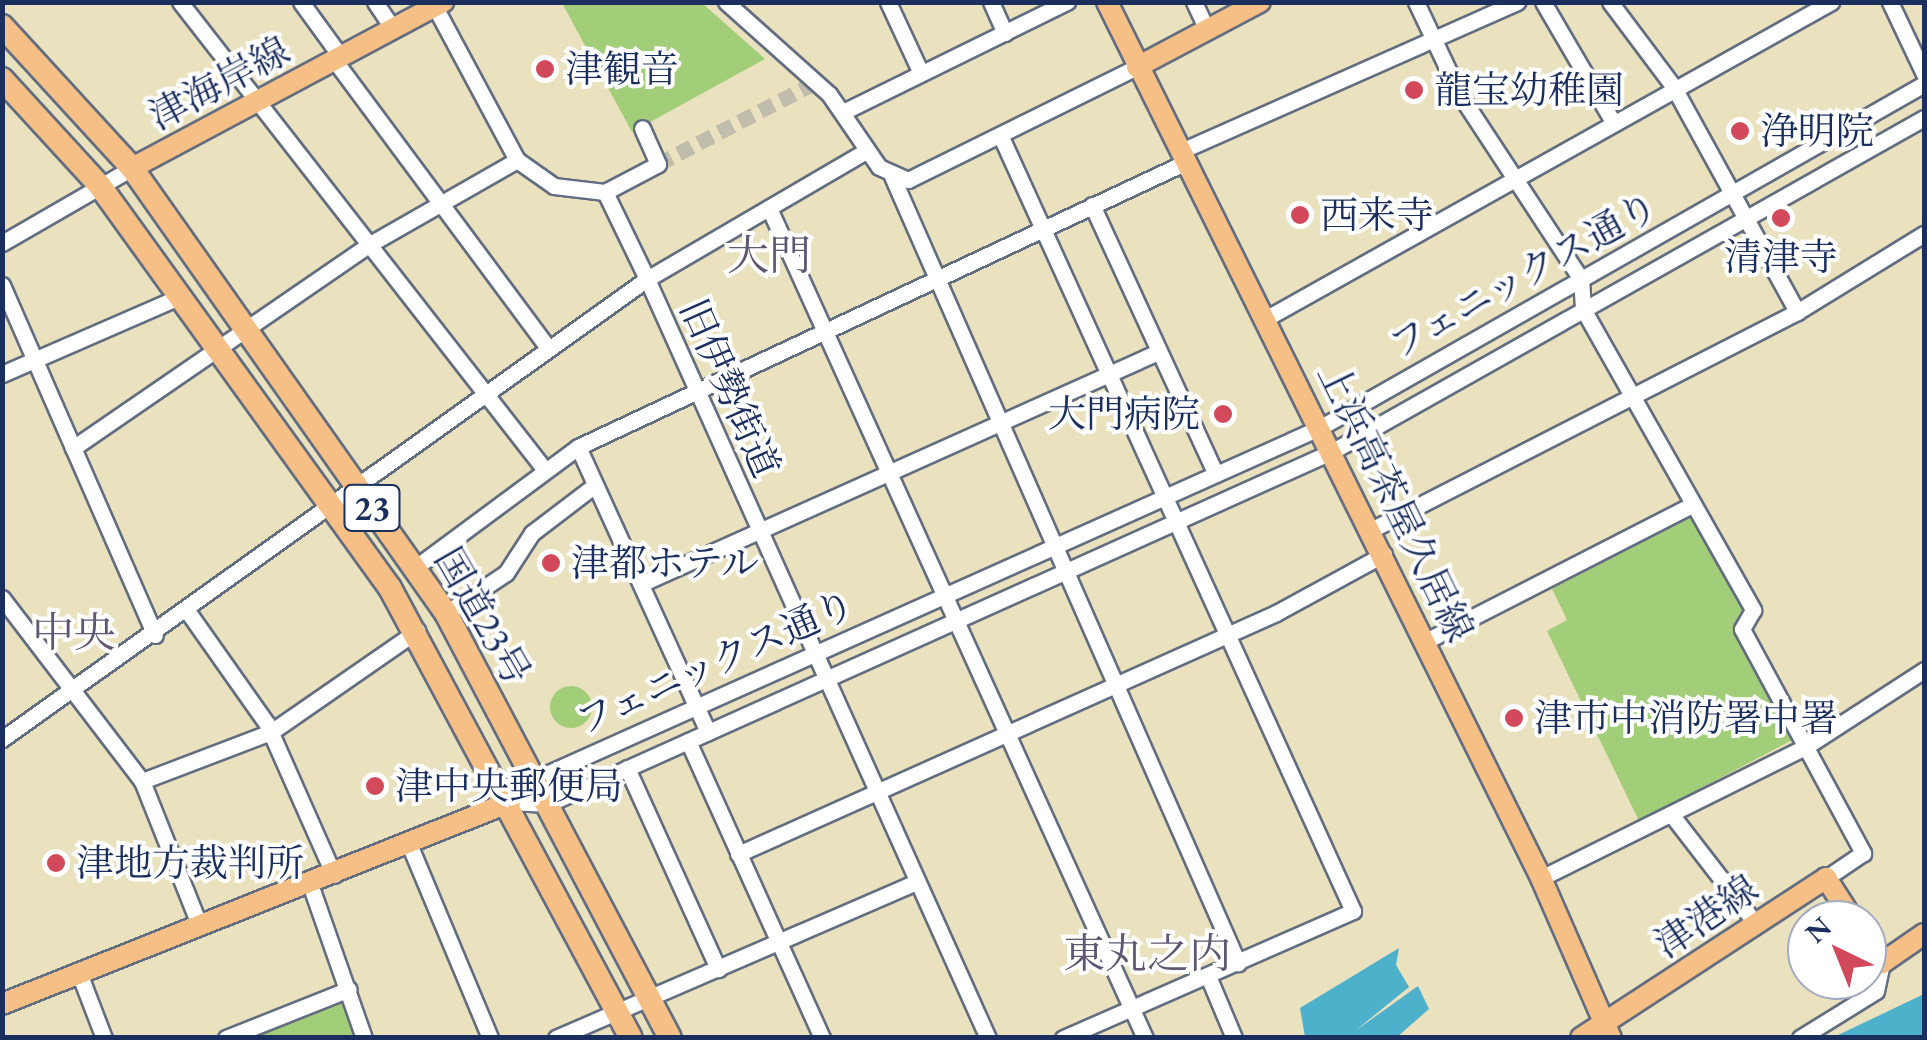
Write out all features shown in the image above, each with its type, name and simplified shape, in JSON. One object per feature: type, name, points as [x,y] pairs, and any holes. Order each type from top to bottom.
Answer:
[{"type":"highway","name":"国道23号","points":[[2,26],[132,168],[416,567],[446,613],[670,1038]]},
{"type":"highway","name":"国道23号","points":[[2,79],[100,186],[417,631],[510,802],[630,1038]]},
{"type":"main road","name":"上浜高茶屋久居線","points":[[1107,2],[1384,554],[1541,878],[1608,1031]]},
{"type":"main road","points":[[1137,67],[1260,2]]},
{"type":"main road","name":"津海岸線","points":[[132,168],[439,5]]},
{"type":"main road","points":[[2,1004],[334,876],[510,802]]},
{"type":"main road","points":[[1826,878],[1841,900]]},
{"type":"main road","name":"津港線","points":[[1581,1038],[1608,1031],[1826,878]]},
{"type":"main road","points":[[1887,960],[1924,934]]},
{"type":"street","points":[[180,2],[545,470]]},
{"type":"street","points":[[300,2],[441,204],[547,346]]},
{"type":"street","points":[[375,2],[394,29]]},
{"type":"street","points":[[726,2],[843,112],[866,152],[892,176],[930,277],[1238,963]]},
{"type":"street","points":[[888,2],[922,73]]},
{"type":"street","points":[[991,2],[1005,33]]},
{"type":"street","points":[[843,112],[1067,2]]},
{"type":"street","points":[[1194,2],[1207,30]]},
{"type":"street","points":[[1416,2],[1434,44],[1514,180],[1581,280],[1583,310],[1753,610],[1742,629],[1863,853],[1826,878]]},
{"type":"street","points":[[416,567],[578,447],[693,387],[1092,205],[1184,157],[1434,44],[1517,2]]},
{"type":"street","points":[[1543,2],[1614,122]]},
{"type":"street","points":[[1610,2],[1673,86],[1797,312]]},
{"type":"street","points":[[1265,319],[1673,86],[1832,2]]},
{"type":"street","points":[[1890,2],[1924,74]]},
{"type":"street","points":[[439,5],[517,160],[554,186],[607,196],[658,164],[642,128]]},
{"type":"street","points":[[892,176],[923,179],[1137,67]]},
{"type":"street","name":"フェニックス通り","points":[[510,802],[534,779],[1320,427],[1924,84]]},
{"type":"street","name":"フェニックス通り","points":[[510,802],[548,804],[1331,452],[1924,118]]},
{"type":"street","points":[[1002,139],[1353,911],[1063,1038]]},
{"type":"street","points":[[607,196],[647,279],[866,152]]},
{"type":"street","points":[[73,448],[370,244],[517,160]]},
{"type":"street","points":[[2,242],[132,168]]},
{"type":"street","points":[[1092,205],[1216,474]]},
{"type":"street","points":[[769,208],[1144,1038]]},
{"type":"street","points":[[1371,530],[1797,312],[1924,234]]},
{"type":"street","name":"旧伊勢街道","points":[[2,739],[188,612],[547,346],[647,279],[988,1038]]},
{"type":"street","points":[[2,285],[155,635]]},
{"type":"street","points":[[2,374],[181,296]]},
{"type":"street","points":[[642,583],[1158,352]]},
{"type":"street","points":[[578,447],[708,732]]},
{"type":"street","points":[[446,613],[506,572],[532,533],[595,485]]},
{"type":"street","points":[[1426,641],[1692,505]]},
{"type":"street","points":[[738,854],[1226,634],[1384,554]]},
{"type":"street","points":[[4,603],[142,781],[200,927]]},
{"type":"street","points":[[188,612],[271,732],[334,876]]},
{"type":"street","points":[[142,781],[271,732],[417,631]]},
{"type":"street","points":[[1541,878],[1806,746],[1924,670]]},
{"type":"street","points":[[688,740],[822,1038]]},
{"type":"street","points":[[626,768],[718,970]]},
{"type":"street","points":[[1670,814],[1756,924]]},
{"type":"street","points":[[409,844],[490,1038]]},
{"type":"street","points":[[556,1038],[917,882]]},
{"type":"street","points":[[310,884],[364,1038]]},
{"type":"street","points":[[79,973],[104,1038]]},
{"type":"street","points":[[1208,976],[1234,1038]]},
{"type":"street","points":[[226,1038],[349,989]]},
{"type":"street","points":[[1800,1038],[1861,1000]]},
{"type":"street","points":[[1608,1031],[1624,1038]]},
{"type":"green space","points":[[562,3],[702,3],[765,59],[632,132]]},
{"type":"green space","points":[[1691,516],[1744,608],[1735,626],[1796,738],[1639,821],[1547,631],[1567,620],[1552,589]]},
{"type":"green space","points":[[571,686],[586,692],[592,707],[586,722],[571,728],[556,722],[550,707],[556,692]]},
{"type":"green space","points":[[340,998],[356,1038],[244,1038]]},
{"type":"water","points":[[1399,948],[1396,965],[1409,987],[1355,1031],[1418,986],[1429,1009],[1397,1037],[1305,1037],[1300,1008]]},
{"type":"water","points":[[1924,994],[1924,1037],[1834,1037]]},
{"type":"tunnel","points":[[658,164],[814,83]]},
{"type":"place","name":"津観音","points":[[545,69]]},
{"type":"place","name":"龍宝幼稚園","points":[[1414,90]]},
{"type":"place","name":"浄明院","points":[[1740,131]]},
{"type":"place","name":"西来寺","points":[[1300,215]]},
{"type":"place","name":"清津寺","points":[[1781,218]]},
{"type":"place","name":"大門病院","points":[[1223,414]]},
{"type":"place","name":"津都ホテル","points":[[551,563]]},
{"type":"place","name":"津市中消防署中署","points":[[1514,718]]},
{"type":"place","name":"津中央郵便局","points":[[375,786]]},
{"type":"place","name":"津地方裁判所","points":[[56,863]]},
{"type":"district","name":"大門","points":[[769,256]]},
{"type":"district","name":"中央","points":[[74,633]]},
{"type":"district","name":"東丸之内","points":[[1147,954]]}]
